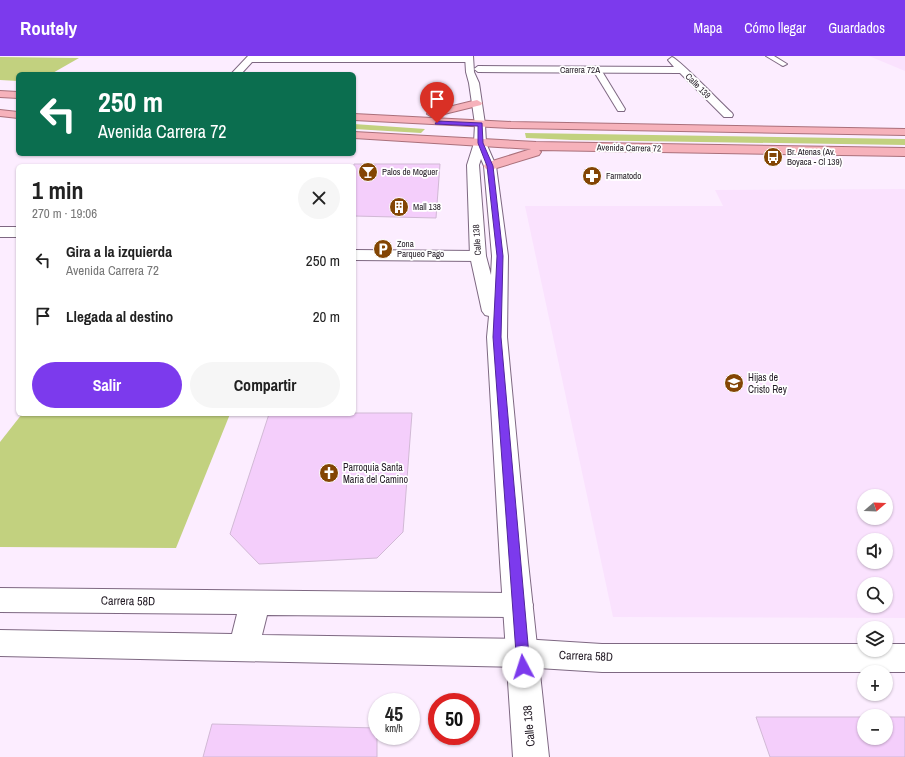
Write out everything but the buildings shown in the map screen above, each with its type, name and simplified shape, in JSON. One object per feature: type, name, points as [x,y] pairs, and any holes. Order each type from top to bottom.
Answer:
[{"type":"highway","points":[[0,94],[16,95]]},
{"type":"highway","points":[[374,119],[431,114],[477,103]]},
{"type":"highway","points":[[0,114],[16,115]]},
{"type":"highway","name":"Avenida Carrera 72","points":[[356,117],[480,124],[905,132]]},
{"type":"highway","name":"Avenida Carrera 72","points":[[356,135],[562,147],[905,152]]},
{"type":"highway","points":[[490,166],[516,157],[562,147]]},
{"type":"street","name":"Calle 139","points":[[669,56],[728,115]]},
{"type":"street","points":[[238,72],[251,58],[471,57]]},
{"type":"street","name":"Calle 138","points":[[471,57],[478,69],[474,83]]},
{"type":"street","name":"Calle 138","points":[[471,57],[470,72],[474,83],[480,124],[480,143],[472,165],[478,256],[497,337]]},
{"type":"street","name":"Carrera 72A","points":[[478,69],[683,70]]},
{"type":"street","name":"Calle 138","points":[[480,143],[490,166],[500,256],[497,337],[518,606],[532,757]]},
{"type":"street","points":[[0,232],[16,232]]},
{"type":"street","points":[[356,254],[478,256]]},
{"type":"street","name":"Carrera 58D","points":[[0,600],[518,606]]},
{"type":"street","points":[[243,648],[256,602]]},
{"type":"street","name":"Carrera 58D","points":[[0,643],[522,653],[602,658],[905,658]]},
{"type":"lane","points":[[769,56],[783,64]]},
{"type":"lane","points":[[597,70],[621,109]]},
{"type":"shaded area","points":[[869,56],[905,56],[905,71]]},
{"type":"shaded area","name":"Hijas de Cristo Rey","points":[[905,189],[905,618],[613,617],[525,206],[723,206],[715,190]]},
{"type":"green space","points":[[0,57],[79,58],[54,72],[16,72],[16,81],[0,80]]},
{"type":"green space","points":[[356,124],[425,129],[421,133],[356,129]]},
{"type":"green space","points":[[525,133],[905,139],[905,145],[572,140],[526,138]]},
{"type":"green space","points":[[20,416],[229,416],[176,548],[0,547],[0,442]]},
{"type":"place","name":"Br. Atenas (Av. Boyaca - Cl 139)","points":[[773,157]]},
{"type":"place","name":"Palos de Moguer","points":[[368,172]]},
{"type":"place","name":"Farmatodo","points":[[592,176]]},
{"type":"place","name":"Mall 138","points":[[399,207]]},
{"type":"place","name":"Zona Parqueo Pago","points":[[383,249]]},
{"type":"place","name":"Hijas de Cristo Rey","points":[[734,383]]},
{"type":"place","name":"Parroquia Santa Maria del Camino","points":[[329,473]]},
{"type":"route","points":[[437,123],[480,124],[480,143],[490,166],[500,256],[497,337],[523,667]]}]
